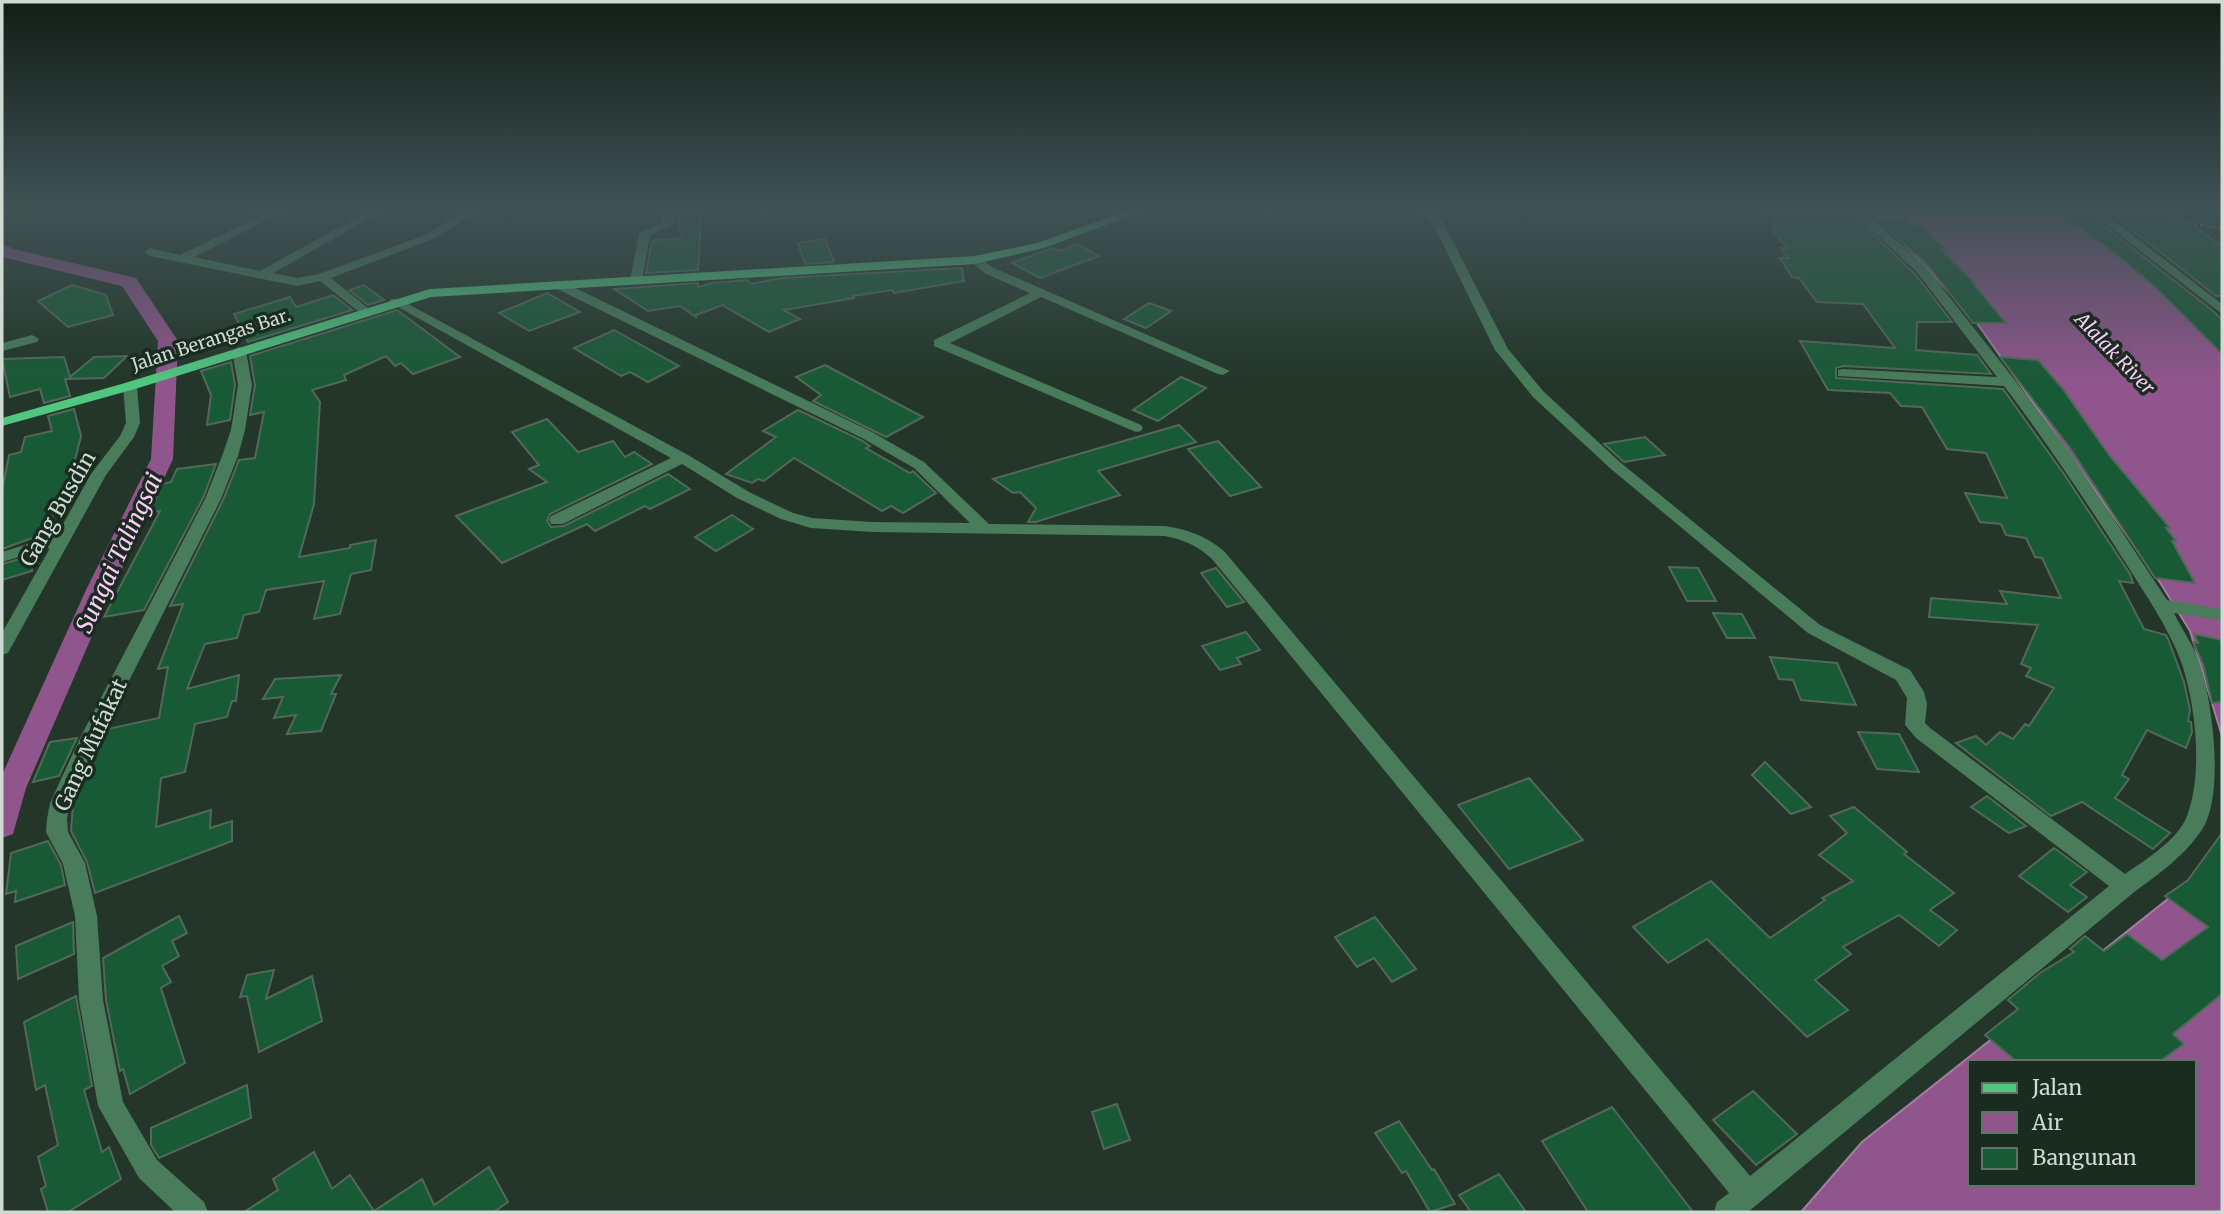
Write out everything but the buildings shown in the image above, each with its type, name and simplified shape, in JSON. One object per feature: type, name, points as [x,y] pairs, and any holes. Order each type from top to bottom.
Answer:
[{"type":"main road","name":"Jalan Berangas Bar.","points":[[2,422],[131,386],[430,293],[828,269]]},
{"type":"street","points":[[236,269],[297,282],[342,269]]},
{"type":"street","points":[[263,274],[273,269]]},
{"type":"street","points":[[636,280],[638,269]]},
{"type":"street","points":[[986,269],[1223,370]]},
{"type":"street","points":[[1461,269],[1502,350],[1538,394],[1616,466],[1814,629],[1903,675],[1913,685],[1919,702],[1915,725],[1923,733],[2125,886]]},
{"type":"street","points":[[1727,1212],[2125,886],[2168,856],[2196,822],[2207,775],[2202,716],[2191,664],[2161,605],[2063,453],[1920,269]]},
{"type":"street","points":[[2168,269],[2222,310]]},
{"type":"street","points":[[322,276],[364,312]]},
{"type":"street","points":[[559,285],[867,435],[919,465],[984,528]]},
{"type":"street","points":[[1040,293],[939,344],[1136,428]]},
{"type":"street","points":[[396,302],[683,458],[743,495],[811,523],[872,527],[1164,531],[1188,534],[1209,546],[1746,1194]]},
{"type":"street","points":[[2,347],[32,339]]},
{"type":"street","name":"Gang Mufakat","points":[[194,1212],[148,1169],[111,1106],[91,1000],[86,916],[74,863],[57,832],[57,819],[60,803],[91,736],[207,511],[230,456],[238,430],[245,385],[239,351]]},
{"type":"street","points":[[1843,373],[2009,382]]},
{"type":"street","name":"Gang Busdin","points":[[2,648],[99,474],[127,437],[133,423],[131,386]]},
{"type":"street","points":[[557,520],[683,458]]},
{"type":"street","points":[[2,557],[64,538]]},
{"type":"street","points":[[2161,605],[2220,614]]},
{"type":"water","name":"Alalak River","points":[[1927,269],[2152,269],[2222,327],[2222,736],[2190,631],[2161,584],[1974,319]]},
{"type":"water","points":[[2222,863],[2222,1212],[1801,1212],[1862,1142],[2188,883],[2216,876]]},
{"type":"waterway","name":"Sungai Talingsai","points":[[2,825],[11,788],[99,590],[162,459],[168,341],[129,282],[73,269]]}]
